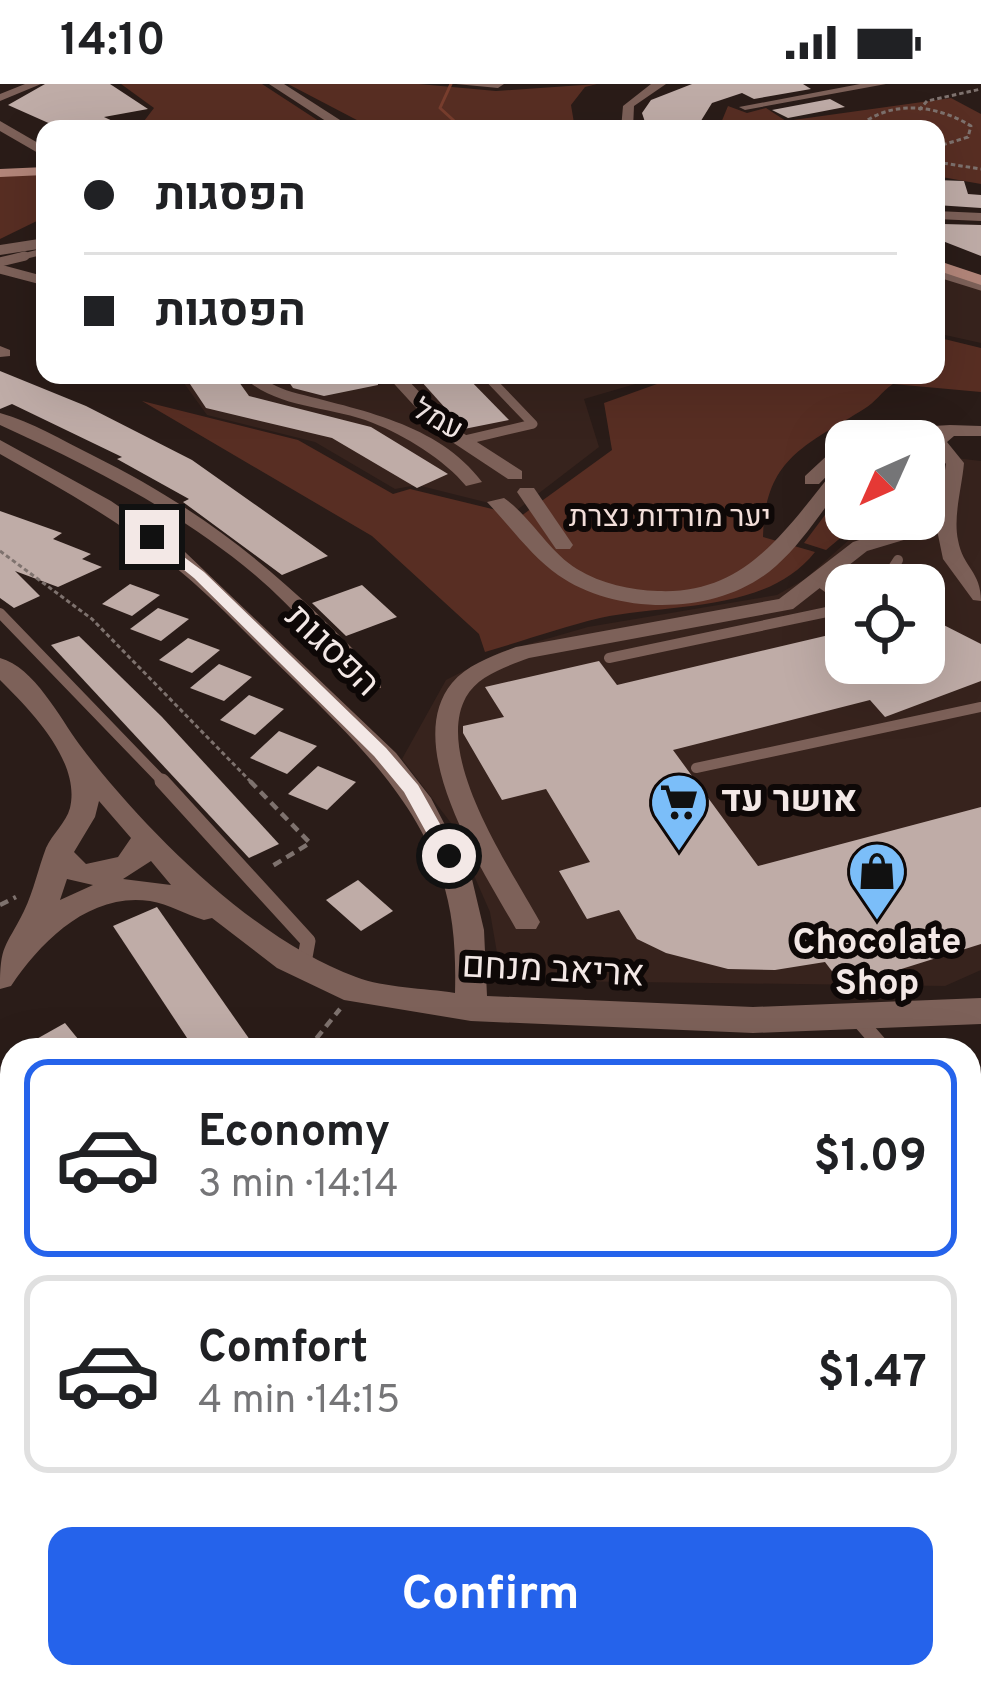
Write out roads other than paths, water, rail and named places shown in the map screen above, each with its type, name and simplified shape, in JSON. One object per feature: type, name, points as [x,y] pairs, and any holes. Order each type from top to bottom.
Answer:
[{"type":"main road","points":[[2,168],[36,167]]},
{"type":"main road","points":[[945,259],[980,274]]},
{"type":"main road","points":[[945,269],[980,274]]},
{"type":"street","points":[[0,98],[35,84]]},
{"type":"street","points":[[275,84],[333,120]]},
{"type":"street","points":[[462,84],[498,84]]},
{"type":"street","points":[[625,120],[629,104],[660,84]]},
{"type":"street","points":[[746,107],[880,84]]},
{"type":"street","points":[[0,125],[36,147]]},
{"type":"street","points":[[945,216],[981,218]]},
{"type":"street","points":[[0,247],[36,229]]},
{"type":"street","points":[[26,234],[36,241]]},
{"type":"street","points":[[0,247],[36,247]]},
{"type":"street","name":"עמל","points":[[263,384],[278,394],[367,414],[459,465],[473,482],[473,494],[497,502]]},
{"type":"street","points":[[402,384],[461,441],[521,484],[566,549],[582,564],[624,581],[694,581],[725,572],[745,558],[825,470]]},
{"type":"street","name":"עמל","points":[[367,414],[391,412],[412,396]]},
{"type":"street","points":[[945,440],[981,416]]},
{"type":"street","points":[[0,418],[122,475],[213,533],[292,599],[373,683]]},
{"type":"street","points":[[945,440],[981,431]]},
{"type":"street","points":[[945,442],[977,461],[962,517],[966,541],[981,572]]},
{"type":"street","name":"הפסגות","points":[[0,446],[121,517],[199,575],[344,714],[401,777],[432,823],[460,889],[472,933],[471,1008]]},
{"type":"street","points":[[945,446],[955,470],[945,515]]},
{"type":"street","points":[[473,482],[488,474],[521,484]]},
{"type":"street","points":[[497,502],[516,500],[521,484]]},
{"type":"street","points":[[497,502],[523,521],[558,566],[580,580],[615,592],[676,596],[732,586],[755,573],[825,492]]},
{"type":"street","points":[[945,524],[950,549],[981,595]]},
{"type":"street","points":[[526,922],[458,789],[443,731],[456,692],[489,664],[524,652],[785,604],[821,583],[864,544],[880,540]]},
{"type":"street","points":[[932,540],[950,549]]},
{"type":"street","points":[[0,666],[66,746],[85,783],[82,815],[65,843],[26,936],[0,977]]},
{"type":"street","name":"אריאב מנחם","points":[[66,746],[184,880],[303,968],[356,991],[471,1008],[752,1020],[972,1007]]},
{"type":"street","points":[[26,936],[85,880],[112,872],[138,858],[140,831],[116,818],[94,820],[65,843],[64,862],[79,873],[112,872],[154,868],[184,880]]},
{"type":"street","points":[[26,936],[68,908],[130,886],[171,893],[252,933]]},
{"type":"lane","points":[[0,265],[36,251]]},
{"type":"lane","points":[[0,265],[36,278]]},
{"type":"lane","points":[[461,441],[533,424],[495,384]]},
{"type":"lane","points":[[895,564],[898,560]]},
{"type":"lane","points":[[821,583],[825,586]]},
{"type":"lane","points":[[609,658],[825,609]]},
{"type":"lane","points":[[0,614],[115,730],[308,941],[303,968]]},
{"type":"lane","points":[[696,768],[981,707]]},
{"type":"lane","points":[[854,1013],[875,1038]]},
{"type":"waterway","points":[[451,84],[440,108],[453,120]]},
{"type":"place","name":"אושר עד","points":[[679,853]]},
{"type":"place","name":"Chocolate Shop","points":[[877,922]]},
{"type":"park label","name":"יער מורדות נצרת","points":[[670,518]]}]
